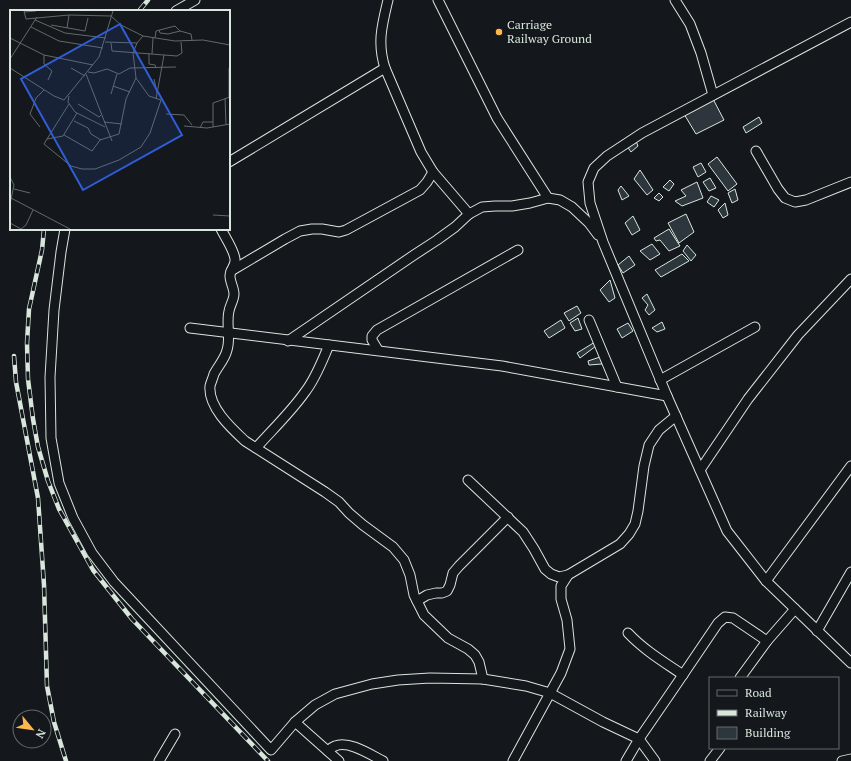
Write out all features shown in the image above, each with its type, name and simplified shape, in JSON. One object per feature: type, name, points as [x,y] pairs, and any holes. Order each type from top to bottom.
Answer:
[{"type":"street","points":[[178,10],[195,0]]},
{"type":"street","points":[[388,0],[380,39],[385,68],[421,152],[432,172],[469,214]]},
{"type":"street","points":[[438,0],[497,118],[548,198]]},
{"type":"street","points":[[675,0],[690,24],[701,53],[713,96]]},
{"type":"street","points":[[851,22],[642,133],[607,156],[594,168],[588,182],[590,203],[604,242],[660,380],[727,531],[766,581],[851,663]]},
{"type":"street","points":[[230,161],[385,68]]},
{"type":"street","points":[[756,151],[778,189],[786,198],[795,202],[806,200],[851,182]]},
{"type":"street","points":[[231,271],[300,231],[322,229],[340,232],[346,230],[420,190],[427,182],[432,172]]},
{"type":"street","points":[[288,341],[361,290],[437,240],[455,227],[469,214],[482,207],[512,206],[548,198],[560,200],[572,207],[604,242]]},
{"type":"street","points":[[65,230],[54,310],[50,377],[50,438],[59,483],[73,518],[92,553],[114,582],[271,750],[295,722],[315,705],[335,694],[372,684],[398,680],[430,678],[483,679],[526,686],[550,693],[603,722],[639,739],[656,761]]},
{"type":"street","points":[[222,230],[236,261],[230,277],[234,292],[234,299],[229,309],[227,351],[210,386],[211,395],[215,406],[235,432],[245,441],[325,492],[339,502],[363,525],[393,546],[404,560],[410,575],[414,595],[424,615],[448,638],[468,649],[475,655],[479,662],[483,679]]},
{"type":"street","points":[[378,350],[372,340],[372,336],[377,330],[518,250]]},
{"type":"street","points":[[700,470],[748,399],[798,335],[851,279]]},
{"type":"street","points":[[589,320],[616,387]]},
{"type":"street","points":[[660,380],[755,327]]},
{"type":"street","points":[[190,328],[502,366],[667,396]]},
{"type":"street","points":[[256,448],[306,392],[329,345]]},
{"type":"street","points":[[468,480],[523,532],[545,569],[551,574],[559,577],[568,575],[620,544],[629,534],[637,518],[644,466],[649,445],[659,430],[676,416]]},
{"type":"street","points":[[766,581],[851,466]]},
{"type":"street","points":[[417,601],[427,596],[447,591],[453,573],[508,517]]},
{"type":"street","points":[[817,631],[851,572]]},
{"type":"street","points":[[513,761],[561,673],[570,649],[567,620],[561,599],[561,586],[568,575]]},
{"type":"street","points":[[741,677],[767,641],[795,609]]},
{"type":"street","points":[[626,761],[639,739],[718,623],[725,617],[734,618],[767,641]]},
{"type":"street","points":[[628,633],[648,651],[683,675]]},
{"type":"street","points":[[295,722],[339,761]]},
{"type":"street","points":[[159,761],[175,734]]},
{"type":"street","points":[[328,751],[334,746],[340,744],[348,745],[383,761]]},
{"type":"street","points":[[710,761],[719,749]]},
{"type":"street","points":[[842,761],[851,759]]},
{"type":"building","points":[[713,99],[724,120],[696,134],[684,114]]},
{"type":"building","points":[[759,117],[762,123],[746,133],[743,127]]},
{"type":"building","points":[[636,141],[638,146],[631,152],[627,146]]},
{"type":"building","points":[[717,157],[737,184],[728,191],[708,164]]},
{"type":"building","points":[[701,163],[706,172],[698,177],[693,167]]},
{"type":"building","points":[[640,170],[653,190],[647,195],[634,179]]},
{"type":"building","points":[[710,178],[716,188],[709,191],[703,182]]},
{"type":"building","points":[[670,180],[674,184],[669,191],[663,187]]},
{"type":"building","points":[[697,182],[703,198],[682,206],[675,201],[686,196],[681,190]]},
{"type":"building","points":[[621,186],[629,196],[622,200],[618,190]]},
{"type":"building","points":[[735,189],[738,200],[732,203],[728,193]]},
{"type":"building","points":[[659,193],[663,197],[659,201],[654,198]]},
{"type":"building","points":[[711,196],[719,200],[714,207],[707,202]]},
{"type":"building","points":[[725,203],[728,215],[723,218],[718,210]]},
{"type":"building","points":[[686,214],[694,232],[679,243],[668,223]]},
{"type":"building","points":[[633,216],[640,230],[632,235],[625,223]]},
{"type":"building","points":[[669,229],[680,246],[669,251],[660,240],[656,241],[654,238]]},
{"type":"building","points":[[652,244],[660,254],[650,260],[640,251]]},
{"type":"building","points":[[687,245],[696,255],[691,261],[683,251]]},
{"type":"building","points":[[682,254],[689,261],[661,277],[655,270]]},
{"type":"building","points":[[629,256],[635,265],[623,273],[618,265]]},
{"type":"building","points":[[610,280],[615,298],[609,302],[600,290]]},
{"type":"building","points":[[647,294],[655,310],[649,315],[645,310],[648,305],[642,298]]},
{"type":"building","points":[[577,306],[581,313],[569,321],[564,313]]},
{"type":"building","points":[[578,318],[582,329],[575,331],[570,323]]},
{"type":"building","points":[[561,320],[565,328],[549,338],[544,331]]},
{"type":"building","points":[[662,322],[665,329],[657,332],[652,328]]},
{"type":"building","points":[[628,323],[633,331],[622,338],[617,329]]},
{"type":"building","points":[[595,342],[596,346],[580,358],[577,353]]},
{"type":"building","points":[[600,357],[602,364],[589,365],[588,361]]},
{"type":"railway","points":[[140,10],[148,0]]},
{"type":"railway","points":[[44,230],[42,250],[29,309],[27,343],[28,379],[38,447],[48,481],[59,509],[93,570],[132,619],[268,761]]},
{"type":"railway","points":[[14,356],[16,382],[38,498],[44,585],[47,686],[54,722],[66,761]]},
{"type":"place","name":"Carriage Railway Ground","points":[[499,32]]}]
